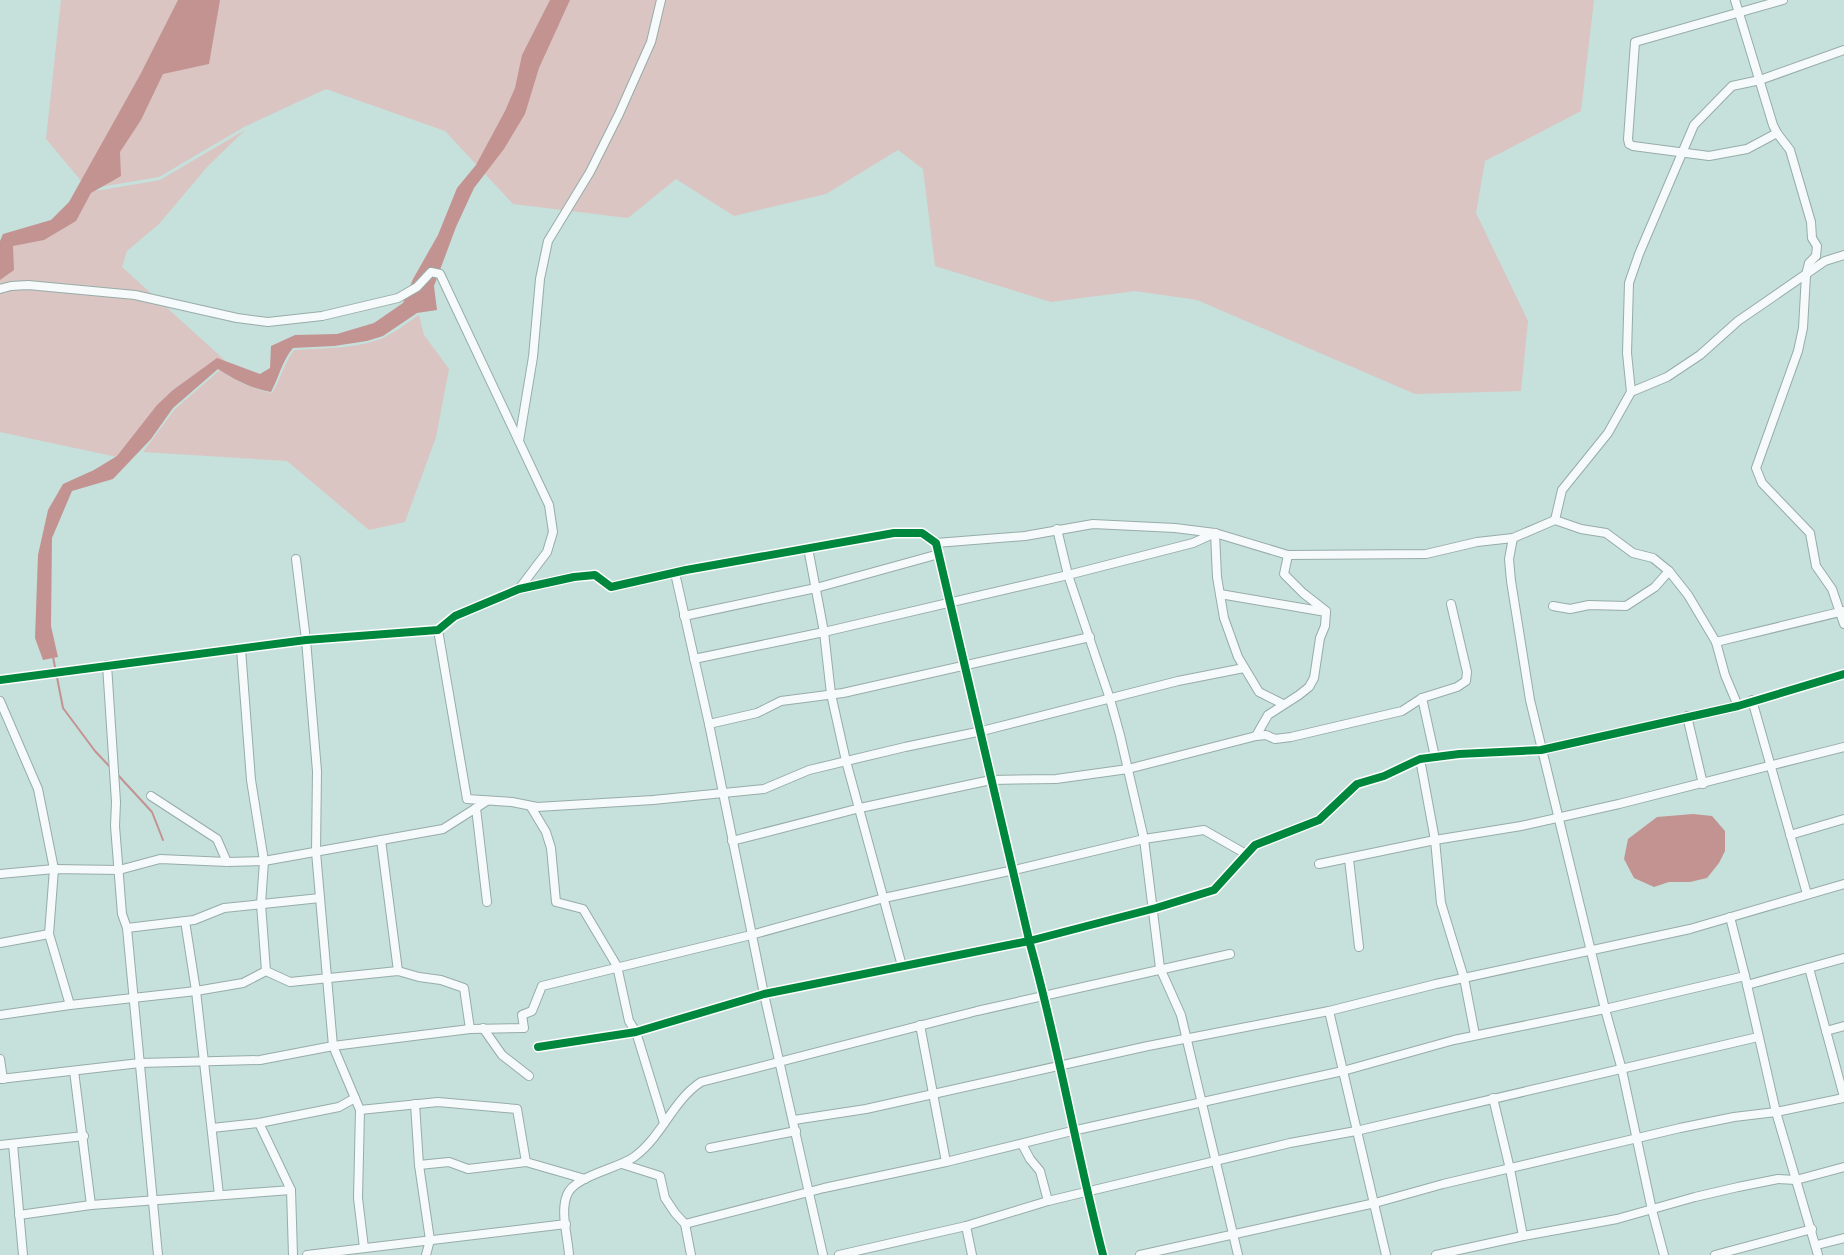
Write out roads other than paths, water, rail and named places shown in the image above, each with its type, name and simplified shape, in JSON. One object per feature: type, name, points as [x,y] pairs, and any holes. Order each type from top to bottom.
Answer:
[{"type":"street","points":[[519,441],[533,357],[540,279],[548,241],[590,172],[619,114],[651,42],[662,0]]},
{"type":"street","points":[[1735,0],[1777,134],[1790,150],[1810,222],[1812,238],[1817,246],[1816,256],[1809,263],[1806,275],[1803,328],[1798,351],[1756,468],[1762,483],[1810,533],[1816,566],[1832,589],[1842,612],[1844,624]]},
{"type":"street","points":[[1777,134],[1735,153],[1710,156],[1629,144],[1628,139],[1635,42],[1783,0]]},
{"type":"street","points":[[1554,520],[1562,490],[1608,433],[1630,392],[1627,353],[1629,282],[1694,125],[1732,86],[1760,80],[1844,50]]},
{"type":"street","points":[[1630,392],[1675,372],[1700,355],[1738,321],[1825,261],[1844,255]]},
{"type":"street","points":[[0,289],[28,285],[135,295],[237,318],[268,322],[322,316],[398,298],[417,287],[431,272],[440,274],[549,505],[554,532],[548,552],[519,589]]},
{"type":"street","points":[[936,543],[1025,536],[1093,524],[1175,528],[1215,533],[1288,555],[1426,554],[1477,542],[1513,538],[1554,520],[1581,529],[1606,532],[1633,553],[1653,558],[1669,571],[1688,595],[1716,642],[1725,675],[1738,706]]},
{"type":"street","points":[[1057,529],[1068,575],[1110,699],[1128,769],[1143,839],[1160,969],[1181,1015],[1238,1255]]},
{"type":"street","points":[[0,680],[306,640],[438,630],[455,615],[519,589],[574,577],[595,575],[611,587],[808,548],[910,532],[922,533],[936,543],[939,554],[1029,941],[1045,995],[1072,1131],[1103,1255]]},
{"type":"street","points":[[694,659],[824,632],[1068,575],[1192,543],[1215,533]]},
{"type":"street","points":[[1215,533],[1217,577],[1224,618],[1238,657],[1259,692],[1283,704]]},
{"type":"street","points":[[1513,538],[1509,559],[1511,581],[1541,750],[1622,1070],[1664,1255]]},
{"type":"street","points":[[808,548],[824,632],[831,694],[846,761],[902,966]]},
{"type":"street","points":[[684,616],[816,588],[939,554]]},
{"type":"street","points":[[1288,555],[1284,574],[1326,612]]},
{"type":"street","points":[[296,559],[306,640],[317,771],[316,852],[333,1046],[360,1110],[358,1251]]},
{"type":"street","points":[[1553,606],[1570,609],[1588,605],[1626,606],[1655,587],[1669,571]]},
{"type":"street","points":[[675,573],[709,724],[751,935],[823,1255]]},
{"type":"street","points":[[1220,594],[1326,612]]},
{"type":"street","points":[[732,842],[860,808],[991,780],[1056,778],[1128,769],[1256,736],[1266,735],[1275,739],[1291,737],[1402,711],[1422,698],[1457,687],[1466,681],[1467,672],[1451,604]]},
{"type":"street","points":[[1256,736],[1268,714],[1309,687],[1314,678],[1326,612]]},
{"type":"street","points":[[1716,642],[1842,612]]},
{"type":"street","points":[[438,630],[468,799],[512,802],[531,807],[723,794],[764,789],[809,770],[982,731],[1178,681],[1244,668]]},
{"type":"street","points":[[709,724],[756,713],[781,701],[831,694],[1090,637]]},
{"type":"street","points":[[241,649],[251,780],[264,861],[261,904],[266,971]]},
{"type":"street","points":[[107,665],[122,914],[127,928],[158,1255]]},
{"type":"street","points":[[538,1047],[636,1032],[764,994],[1029,941],[1151,910],[1214,890],[1255,845],[1319,820],[1357,784],[1384,776],[1420,759],[1541,750],[1738,706],[1844,674]]},
{"type":"street","points":[[1422,698],[1435,757]]},
{"type":"street","points":[[1752,700],[1769,767],[1807,894]]},
{"type":"street","points":[[0,701],[38,789],[54,869],[49,934],[70,1005]]},
{"type":"street","points":[[1687,716],[1703,784]]},
{"type":"street","points":[[1319,864],[1435,840],[1560,818],[1844,747]]},
{"type":"street","points":[[1420,759],[1435,840],[1441,903],[1464,978],[1475,1035]]},
{"type":"street","points":[[151,796],[217,839],[227,862]]},
{"type":"street","points":[[0,874],[54,869],[119,870],[160,859],[264,861],[443,829],[487,801]]},
{"type":"street","points":[[531,807],[546,832],[551,848],[556,902],[583,909],[618,966],[629,1021],[636,1032],[664,1123]]},
{"type":"street","points":[[476,808],[487,902]]},
{"type":"street","points":[[1790,835],[1844,819]]},
{"type":"street","points":[[0,1059],[1,1079],[140,1063],[260,1060],[333,1046],[470,1029],[524,1028],[522,1015],[532,1011],[542,986],[751,935],[885,898],[1143,839],[1204,830],[1246,854]]},
{"type":"street","points":[[381,840],[398,971]]},
{"type":"street","points":[[1349,859],[1359,947]]},
{"type":"street","points":[[794,1120],[866,1109],[1186,1038],[1329,1011],[1730,917],[1844,884]]},
{"type":"street","points":[[127,928],[194,920],[224,908],[320,898]]},
{"type":"street","points":[[1730,917],[1776,1112],[1817,1245],[1818,1255]]},
{"type":"street","points":[[185,921],[205,1062],[219,1195]]},
{"type":"street","points":[[0,943],[49,934]]},
{"type":"street","points":[[569,1255],[565,1207],[568,1193],[585,1179],[622,1164],[645,1148],[681,1098],[701,1082],[920,1025],[1230,954]]},
{"type":"street","points":[[1747,986],[1844,958]]},
{"type":"street","points":[[1140,1255],[1375,1203],[1409,1192],[1734,1117],[1776,1112],[1844,1098],[1809,968]]},
{"type":"street","points":[[266,971],[290,982],[398,971],[441,980],[464,988],[470,1029]]},
{"type":"street","points":[[0,1015],[196,991],[243,983],[266,971]]},
{"type":"street","points":[[685,1224],[809,1194],[824,1188],[1343,1071],[1475,1035],[1605,1009],[1745,976]]},
{"type":"street","points":[[1329,1011],[1386,1255]]},
{"type":"street","points":[[920,1025],[946,1162]]},
{"type":"street","points":[[1826,1031],[1844,1026]]},
{"type":"street","points":[[483,1028],[502,1055],[529,1076]]},
{"type":"street","points":[[839,1255],[966,1226],[1048,1202],[1290,1143],[1356,1131],[1758,1037]]},
{"type":"street","points":[[74,1071],[92,1205]]},
{"type":"street","points":[[212,1128],[259,1124],[339,1107],[355,1098]]},
{"type":"street","points":[[1493,1098],[1523,1236]]},
{"type":"street","points":[[360,1110],[438,1102],[517,1109],[526,1162]]},
{"type":"street","points":[[414,1104],[419,1165],[430,1240],[426,1255]]},
{"type":"street","points":[[259,1124],[291,1190],[293,1255]]},
{"type":"street","points":[[710,1148],[796,1131]]},
{"type":"street","points":[[0,1145],[84,1136]]},
{"type":"street","points":[[13,1144],[23,1255]]},
{"type":"street","points":[[1022,1144],[1040,1171],[1048,1202]]},
{"type":"street","points":[[419,1165],[449,1162],[468,1169],[526,1162],[585,1179]]},
{"type":"street","points":[[622,1164],[660,1176],[665,1198],[675,1214],[685,1224],[691,1255]]},
{"type":"street","points":[[1436,1255],[1617,1219],[1738,1187],[1778,1179],[1796,1180],[1844,1167]]},
{"type":"street","points":[[19,1215],[92,1205],[291,1190]]},
{"type":"street","points":[[307,1255],[358,1251],[566,1224]]},
{"type":"street","points":[[966,1226],[972,1255]]},
{"type":"street","points":[[1715,1255],[1812,1229]]},
{"type":"street","points":[[1817,1245],[1844,1238]]},
{"type":"waterway","points":[[53,657],[63,708],[95,751],[111,768]]},
{"type":"waterway","points":[[117,774],[152,812],[163,840]]}]
